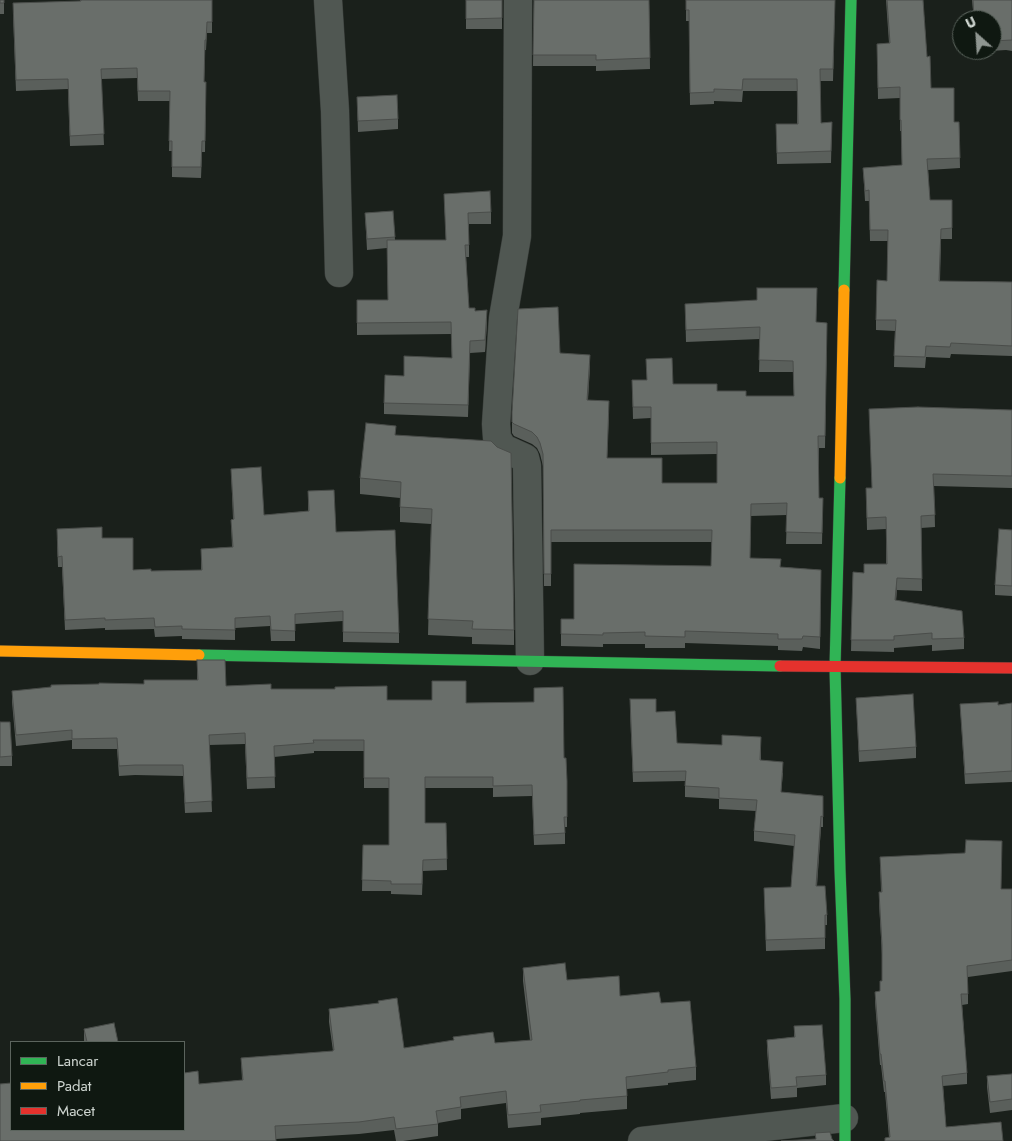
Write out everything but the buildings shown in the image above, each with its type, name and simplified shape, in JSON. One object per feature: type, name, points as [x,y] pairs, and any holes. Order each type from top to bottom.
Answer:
[{"type":"street","points":[[328,0],[336,111],[340,273]]},
{"type":"street","points":[[518,0],[517,236],[503,318],[496,424],[497,438],[503,448],[525,458],[528,466],[530,661]]},
{"type":"street","points":[[642,1141],[845,1130],[845,999],[835,667],[851,0]]},
{"type":"street","points":[[0,651],[835,667],[1012,668]]},
{"type":"traffic: fast","points":[[844,290],[851,0]]},
{"type":"traffic: fast","points":[[840,478],[835,667],[845,999],[845,1141]]},
{"type":"traffic: fast","points":[[199,655],[780,666]]},
{"type":"traffic: slow","points":[[840,478],[844,290]]},
{"type":"traffic: slow","points":[[0,651],[199,655]]},
{"type":"traffic: jam","points":[[780,666],[1012,668]]}]
